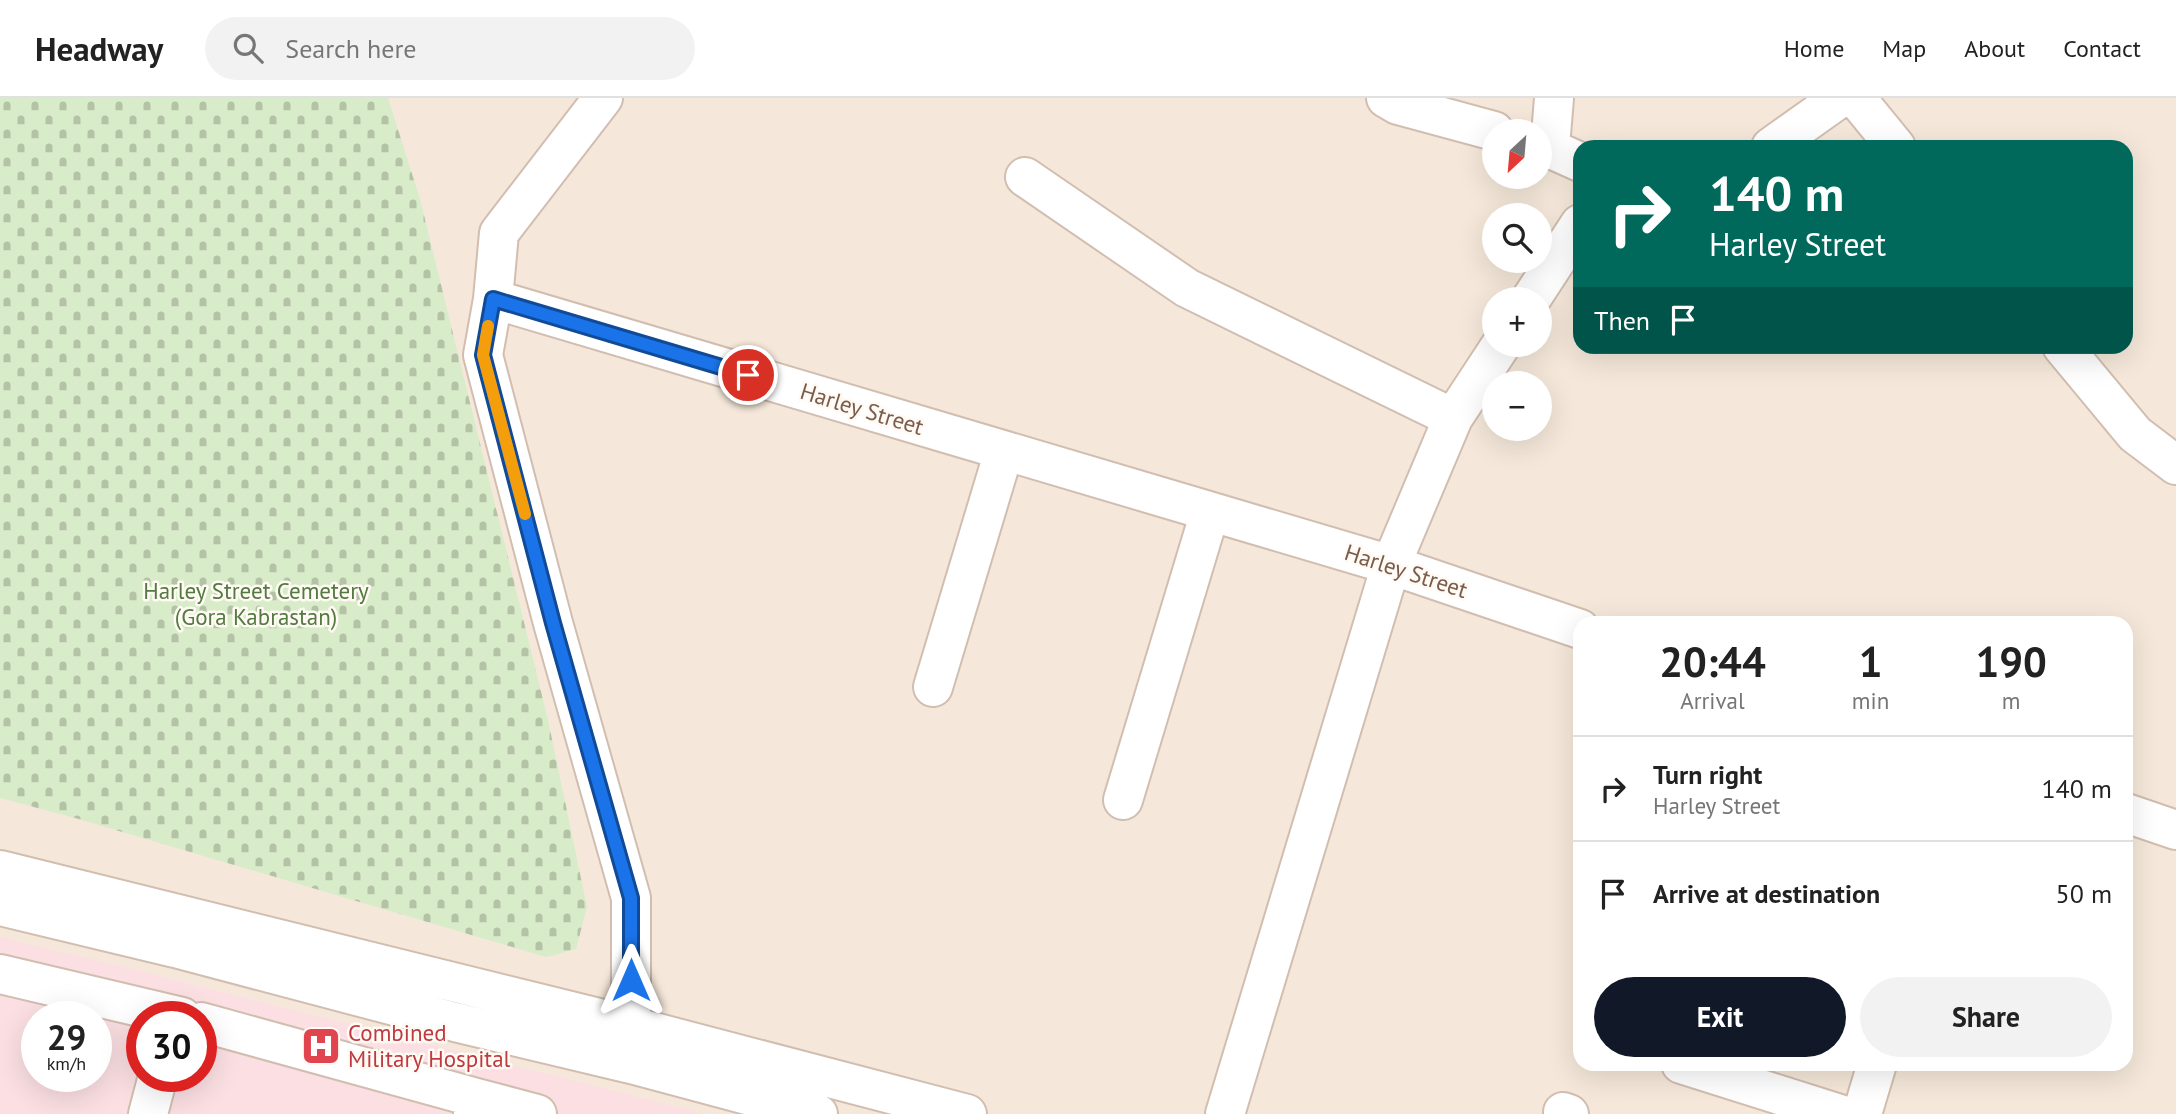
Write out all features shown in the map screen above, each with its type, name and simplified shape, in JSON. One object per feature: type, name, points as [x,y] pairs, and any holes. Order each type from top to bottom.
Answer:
[{"type":"street","points":[[603,98],[499,233],[493,299],[483,355],[553,623],[631,898],[631,1064]]},
{"type":"street","points":[[1386,98],[1398,105],[1482,128]]},
{"type":"street","points":[[1555,98],[1557,151]]},
{"type":"street","points":[[1781,140],[1840,98]]},
{"type":"street","points":[[1856,98],[1890,140]]},
{"type":"street","points":[[1025,177],[1187,288],[1453,418]]},
{"type":"street","points":[[1539,287],[1573,235]]},
{"type":"street","name":"Harley Street","points":[[493,299],[1391,565],[1573,627]]},
{"type":"street","points":[[2069,354],[2135,434],[2176,465]]},
{"type":"street","points":[[1225,1114],[1391,565],[1453,418],[1493,357]]},
{"type":"street","points":[[933,687],[1004,451]]},
{"type":"street","points":[[1123,800],[1210,512]]},
{"type":"street","points":[[2133,815],[2176,830]]},
{"type":"street","points":[[0,870],[631,1026],[967,1114]]},
{"type":"street","points":[[0,905],[455,1022],[631,1064],[818,1114]]},
{"type":"street","points":[[0,974],[126,1004]]},
{"type":"street","points":[[217,1028],[473,1105],[537,1114]]},
{"type":"street","points":[[1703,1071],[1840,1114]]},
{"type":"street","points":[[1862,1114],[1875,1071]]},
{"type":"street","points":[[148,1114],[154,1092]]},
{"type":"shaded area","points":[[0,98],[2176,98],[2176,1114],[0,1114]]},
{"type":"shaded area","name":"Combined Military Hospital","points":[[0,937],[128,968],[704,1114],[0,1114]]},
{"type":"green space","name":"Harley Street Cemetery (Gora Kabrastan)","points":[[0,98],[388,98],[420,199],[548,720],[587,907],[576,949],[546,957],[0,798]]},
{"type":"slow traffic","points":[[488,326],[483,355],[525,514]]},
{"type":"place","name":"Combined Military Hospital","points":[[321,1046]]},
{"type":"route","points":[[631,980],[631,898],[553,623],[483,355],[493,299],[748,375]]}]
